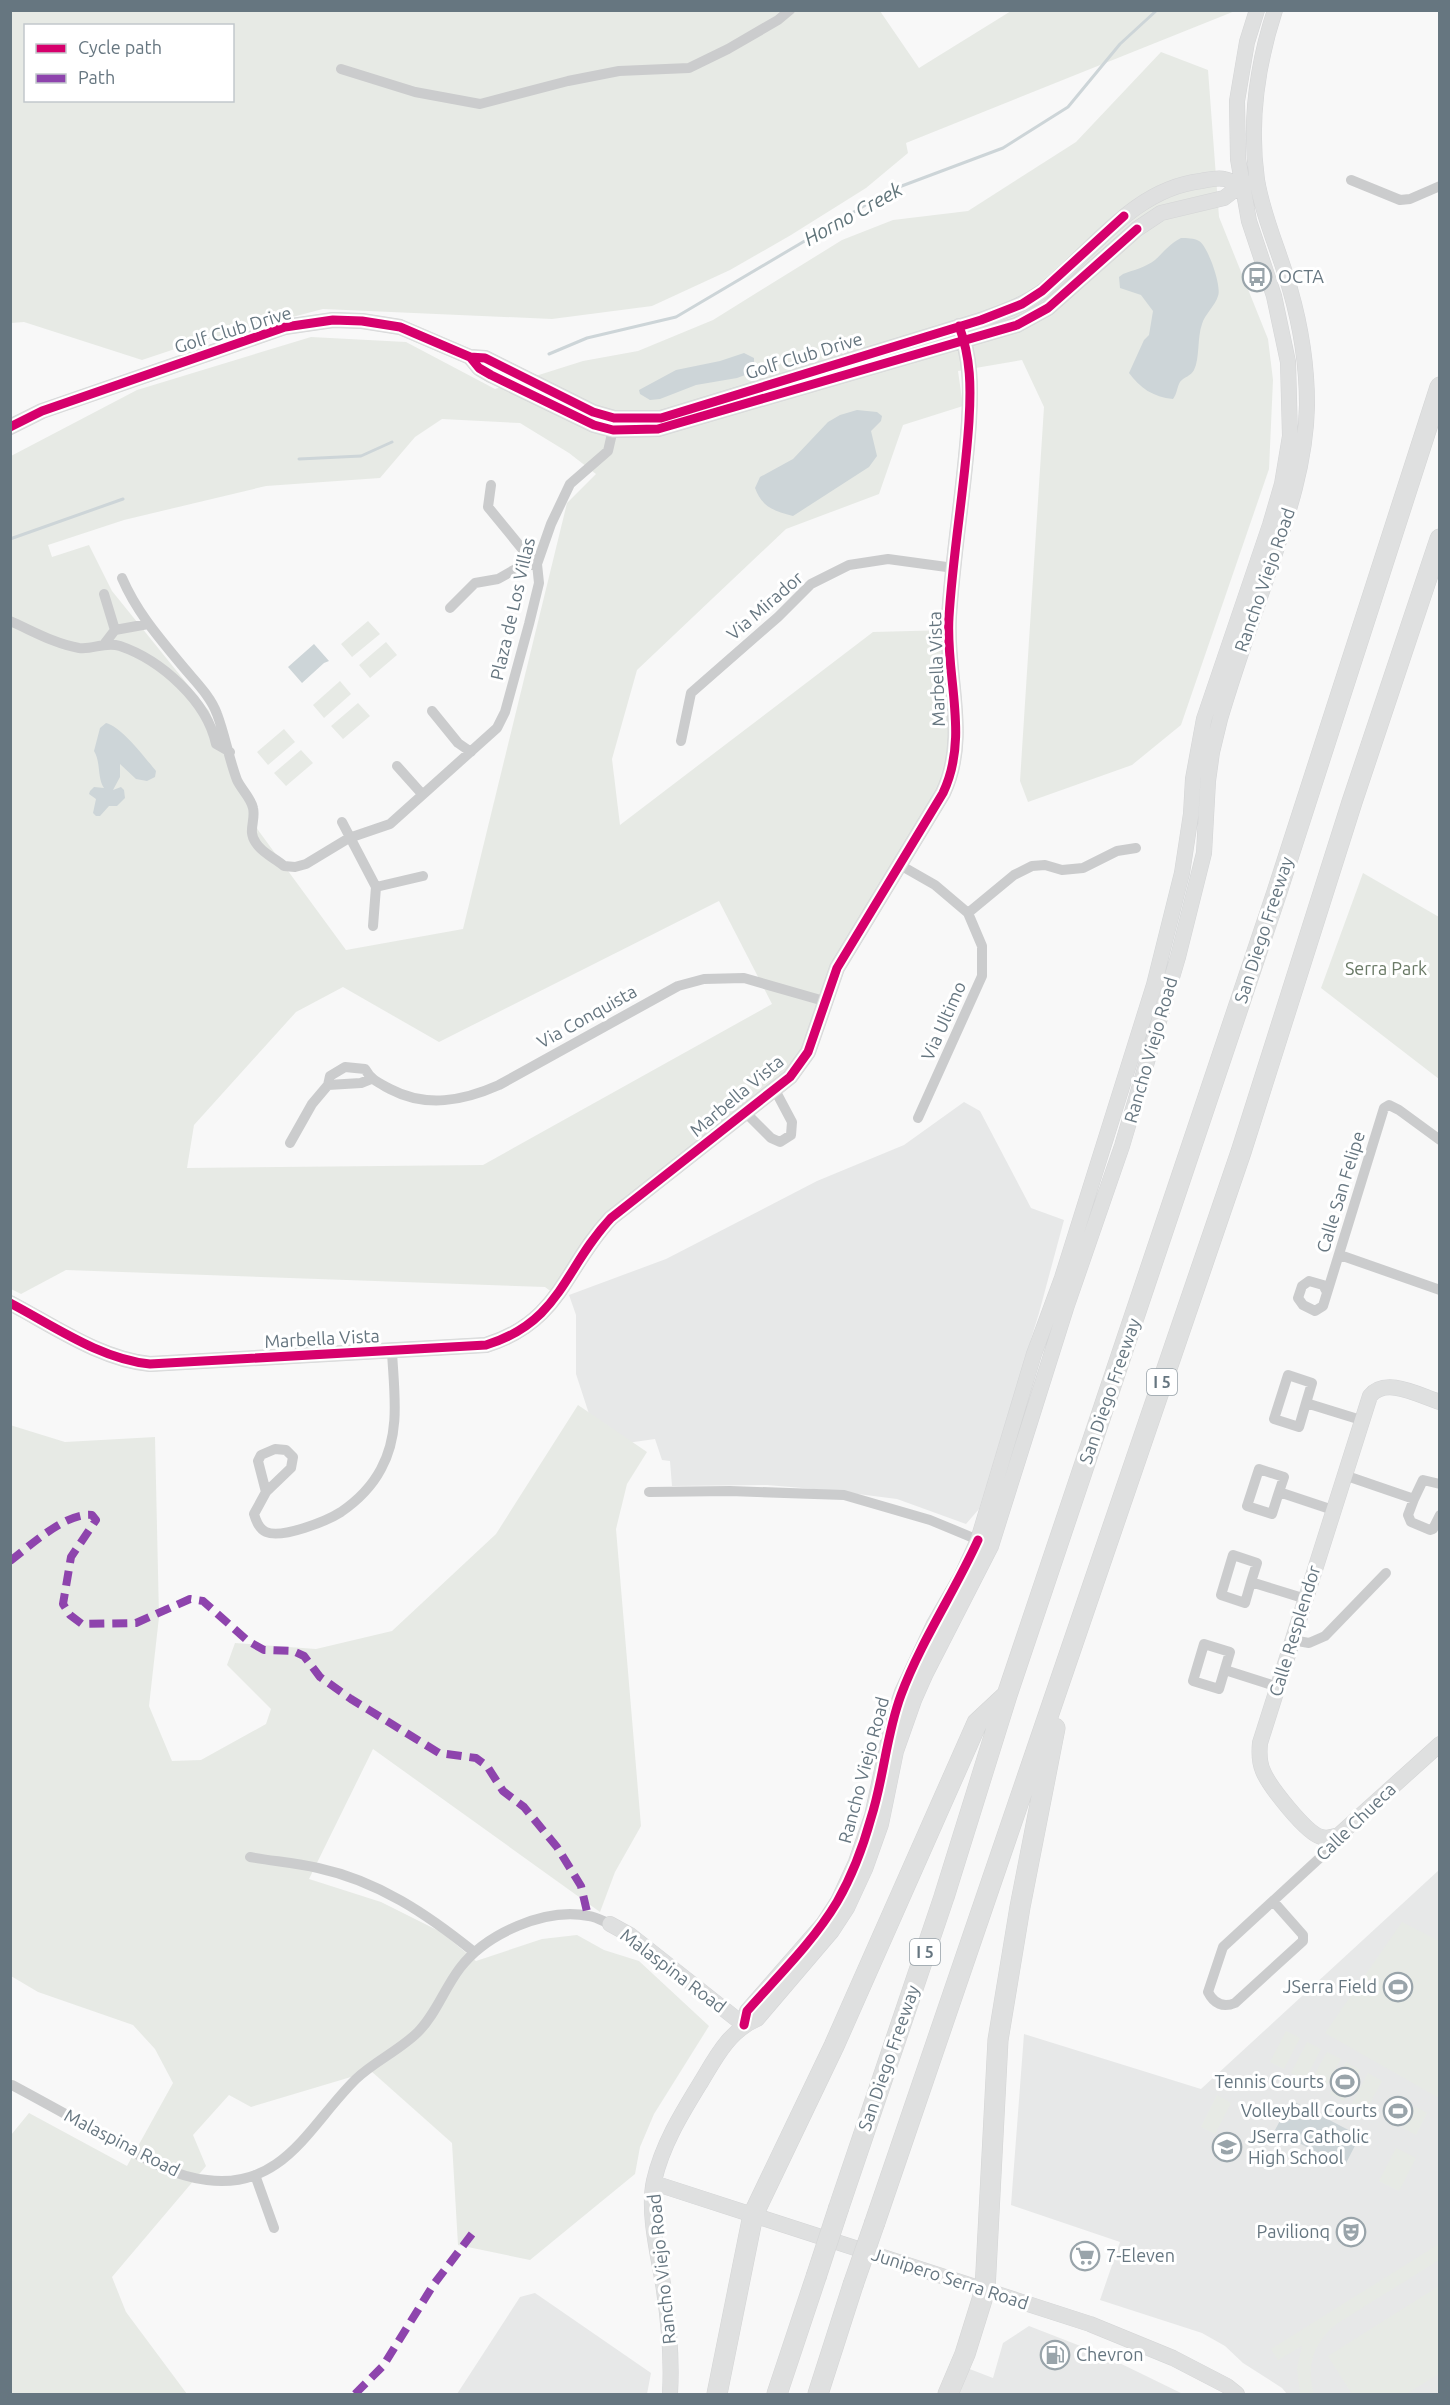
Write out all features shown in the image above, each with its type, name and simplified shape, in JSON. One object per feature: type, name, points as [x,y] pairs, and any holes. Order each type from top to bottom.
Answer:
[{"type":"highway","name":"San Diego Freeway","points":[[777,2394],[1277,892],[1440,387]]},
{"type":"highway","name":"I 5","points":[[818,2394],[853,2285],[1241,1152],[1352,802],[1440,539]]},
{"type":"highway","points":[[948,2394],[986,2290],[998,2040],[1020,1907],[1070,1655]]},
{"type":"highway","points":[[717,2394],[753,2215],[839,2036],[977,1722],[1008,1695]]},
{"type":"main road","name":"Rancho Viejo Road","points":[[984,1543],[1034,1354],[1056,1295],[1154,985],[1182,873],[1191,814],[1193,778],[1204,719],[1282,484],[1290,436],[1288,362],[1274,296],[1255,242],[1241,185],[1238,159],[1237,101],[1247,42],[1257,10]]},
{"type":"main road","name":"Rancho Viejo Road","points":[[670,2394],[668,2326],[654,2217],[654,2183],[671,2134],[720,2049],[744,2025],[747,2011],[815,1933],[838,1901],[856,1862],[872,1816],[914,1665],[961,1577],[984,1543],[1122,1146],[1178,957],[1204,853],[1208,781],[1220,719],[1290,510],[1302,462],[1307,406],[1305,359],[1290,288],[1257,181],[1254,125],[1257,82],[1263,48],[1275,10]]},
{"type":"main road","name":"Golf Club Drive","points":[[962,334],[1022,304],[1042,291],[1124,216],[1165,190],[1191,182],[1221,178],[1241,185]]},
{"type":"main road","name":"Golf Club Drive","points":[[10,428],[42,411],[285,327],[333,320],[362,321],[400,327],[470,357],[485,358],[614,424],[661,418],[962,334],[1017,325],[1048,308],[1137,230],[1161,213],[1224,198],[1241,185],[1257,181]]},
{"type":"main road","name":"Marbella Vista","points":[[10,1304],[105,1352],[139,1362],[160,1364],[486,1345],[526,1328],[551,1304],[611,1218],[790,1077],[808,1052],[837,968],[943,793],[954,761],[956,734],[949,630],[971,396],[970,375],[962,334]]},
{"type":"main road","name":"Calle Resplendor","points":[[1339,1835],[1330,1838],[1319,1837],[1275,1790],[1260,1763],[1260,1743],[1361,1420],[1374,1390],[1391,1386],[1440,1402]]},
{"type":"main road","name":"Calle Chueca","points":[[1339,1835],[1440,1744]]},
{"type":"main road","name":"Malaspina Road","points":[[610,1924],[630,1935],[744,2025]]},
{"type":"main road","name":"Junipero Serra Road","points":[[654,2183],[1090,2324],[1173,2358],[1227,2386],[1237,2394]]},
{"type":"street","points":[[341,69],[416,92],[480,104],[568,81],[619,71],[689,68],[728,49],[790,10]]},
{"type":"street","points":[[1351,180],[1400,200],[1410,199],[1440,186]]},
{"type":"street","name":"Plaza de Los Villas","points":[[230,752],[237,781],[253,806],[250,828],[254,842],[284,866],[295,867],[306,864],[349,838],[390,824],[493,734],[505,712],[539,583],[537,564],[565,491],[575,478],[604,454],[610,444],[614,424]]},
{"type":"street","points":[[491,485],[488,507],[537,564]]},
{"type":"street","name":"Via Mirador","points":[[681,741],[691,693],[778,617],[811,584],[849,565],[888,559],[954,568]]},
{"type":"street","points":[[450,608],[475,583],[498,579],[519,567],[537,564]]},
{"type":"street","points":[[122,578],[130,597],[148,624],[195,680],[217,712],[230,752]]},
{"type":"street","points":[[104,594],[115,630]]},
{"type":"street","points":[[10,621],[59,643],[82,649],[105,643],[119,646],[150,662],[190,693],[208,721],[216,744],[230,752]]},
{"type":"street","points":[[105,643],[115,630],[148,624]]},
{"type":"street","points":[[432,711],[458,743],[471,752]]},
{"type":"street","points":[[397,766],[422,794]]},
{"type":"street","points":[[342,822],[376,887],[373,926]]},
{"type":"street","points":[[968,913],[1014,875],[1032,866],[1045,865],[1062,870],[1083,868],[1117,851],[1136,848]]},
{"type":"street","name":"Via Ultimo","points":[[900,865],[935,885],[968,913],[982,946],[982,976],[918,1118]]},
{"type":"street","points":[[376,887],[423,876]]},
{"type":"street","name":"Via Conquista","points":[[290,1143],[312,1104],[328,1084],[330,1076],[345,1066],[365,1069],[371,1079],[397,1092],[425,1101],[454,1100],[477,1095],[678,987],[704,979],[744,978],[824,1001]]},
{"type":"street","points":[[328,1084],[361,1083],[371,1079]]},
{"type":"street","points":[[746,1113],[771,1138],[780,1142],[792,1135],[792,1122],[775,1090]]},
{"type":"street","name":"Calle San Felipe","points":[[1328,1292],[1384,1108],[1389,1105],[1399,1110],[1440,1140]]},
{"type":"street","points":[[1340,1255],[1440,1290]]},
{"type":"street","points":[[266,1492],[254,1514],[257,1524],[266,1532],[276,1533],[323,1522],[339,1513],[367,1489],[382,1469],[393,1437],[395,1418],[392,1352]]},
{"type":"street","points":[[1288,1375],[1312,1383],[1306,1403],[1299,1426],[1274,1419],[1288,1375]]},
{"type":"street","points":[[1306,1403],[1361,1420]]},
{"type":"street","points":[[1344,1474],[1414,1499]]},
{"type":"street","points":[[1438,1521],[1430,1530],[1411,1522],[1408,1515],[1423,1480],[1440,1484]]},
{"type":"street","points":[[649,1492],[730,1491],[844,1495],[930,1520],[984,1543]]},
{"type":"street","points":[[1279,1492],[1333,1510]]},
{"type":"street","points":[[1233,1555],[1257,1563],[1251,1582],[1245,1603],[1221,1595],[1233,1555]]},
{"type":"street","points":[[1292,1640],[1309,1643],[1324,1636],[1386,1573]]},
{"type":"street","points":[[1251,1582],[1306,1599]]},
{"type":"street","points":[[1204,1644],[1230,1652],[1225,1670],[1219,1689],[1193,1681],[1204,1644]]},
{"type":"street","points":[[1225,1670],[1278,1687]]},
{"type":"street","name":"Calle Chueca","points":[[1273,1901],[1303,1935],[1303,1941],[1235,2003],[1227,2006],[1217,2004],[1208,1992],[1222,1947],[1324,1854],[1339,1835]]},
{"type":"street","points":[[249,1857],[318,1868],[363,1882],[406,1902],[474,1952]]},
{"type":"street","name":"Malaspina Road","points":[[12,2085],[154,2163],[184,2176],[208,2180],[229,2180],[255,2175],[282,2162],[305,2140],[357,2079],[417,2033],[435,2011],[460,1968],[474,1952],[508,1930],[548,1917],[588,1916],[610,1924]]},
{"type":"street","points":[[255,2175],[274,2228]]},
{"type":"shaded area","points":[[1181,238],[1195,239],[1203,244],[1213,267],[1219,291],[1217,300],[1202,324],[1194,370],[1180,382],[1173,399],[1148,391],[1129,373],[1144,340],[1149,335],[1153,311],[1141,295],[1120,288],[1119,277],[1155,260]]},
{"type":"shaded area","points":[[744,353],[754,358],[754,365],[748,374],[696,385],[660,399],[650,400],[640,394],[639,390],[676,370],[720,361]]},
{"type":"shaded area","points":[[857,410],[877,412],[882,416],[881,421],[871,431],[877,456],[869,467],[793,516],[774,510],[761,500],[755,488],[760,477],[793,459],[828,422],[840,415]]},
{"type":"shaded area","points":[[314,644],[329,661],[302,683],[288,667]]},
{"type":"shaded area","points":[[106,723],[126,736],[156,771],[155,777],[147,781],[136,779],[120,764],[120,777],[113,790],[121,787],[125,798],[117,806],[109,806],[100,816],[96,816],[93,813],[96,799],[89,794],[94,787],[104,788],[94,751],[100,728]]},
{"type":"shaded area","points":[[964,1102],[980,1111],[1031,1208],[1064,1220],[1039,1313],[979,1509],[966,1524],[897,1499],[767,1485],[672,1486],[670,1461],[662,1460],[655,1439],[627,1443],[590,1417],[576,1374],[576,1315],[569,1295],[666,1259],[817,1181],[904,1145]]},
{"type":"shaded area","name":"JSerra Catholic High School","points":[[1439,1870],[1439,2394],[1287,2394],[1282,2388],[1243,2363],[1225,2346],[1202,2333],[1100,2300],[1120,2242],[1011,2205],[1024,2034],[1201,2089]]},
{"type":"shaded area","points":[[1291,2100],[1360,2136],[1344,2167],[1275,2130]]},
{"type":"shaded area","points":[[535,2293],[651,2373],[647,2394],[457,2394],[520,2297]]},
{"type":"shaded area","points":[[1029,2326],[1101,2354],[1183,2394],[956,2394],[967,2368],[993,2378],[1003,2343]]},
{"type":"green space","points":[[10,11],[880,11],[919,68],[1011,11],[1235,11],[906,143],[908,153],[866,188],[730,270],[652,306],[552,319],[323,309],[193,343],[142,360],[24,322],[11,323]]},
{"type":"green space","points":[[1161,52],[1208,70],[1219,217],[1268,339],[1273,380],[1269,469],[1181,725],[1132,765],[1028,802],[1020,781],[1044,407],[1022,360],[958,371],[963,406],[903,425],[879,494],[786,529],[637,670],[612,759],[620,825],[873,632],[949,630],[954,761],[837,968],[801,1062],[611,1218],[557,1296],[545,1287],[66,1270],[21,1294],[11,1289],[11,456],[137,390],[311,337],[406,342],[495,389],[583,361],[638,351],[713,320],[842,240],[893,220],[968,211],[1076,142]],"holes":[[[442,419],[520,423],[569,453],[596,474],[567,503],[463,929],[346,950],[258,830],[209,711],[112,591],[89,545],[52,557],[48,545],[124,520],[266,486],[380,478],[415,437]],[[719,901],[772,1004],[483,1165],[187,1168],[194,1125],[296,1012],[343,987],[439,1042]]]},
{"type":"green space","points":[[368,621],[380,634],[352,657],[341,644]]},
{"type":"green space","points":[[386,642],[397,655],[370,678],[359,665]]},
{"type":"green space","points":[[340,681],[351,694],[324,718],[313,705]]},
{"type":"green space","points":[[358,703],[370,716],[343,739],[331,726]]},
{"type":"green space","points":[[284,729],[295,742],[268,765],[257,752]]},
{"type":"green space","points":[[301,750],[313,763],[286,786],[274,773]]},
{"type":"green space","name":"Serra Park","points":[[1363,873],[1439,917],[1439,1079],[1321,988]]},
{"type":"green space","points":[[578,1405],[647,1452],[627,1484],[616,1529],[641,1826],[615,1872],[600,1912],[373,1749],[309,1879],[381,1902],[441,1932],[476,1961],[542,1939],[577,1935],[604,1950],[639,1961],[709,2026],[654,2114],[640,2147],[635,2174],[530,2260],[458,2245],[452,2143],[371,2071],[251,2107],[229,2095],[193,2135],[206,2166],[112,2277],[126,2312],[187,2394],[11,2394],[11,2135],[29,2113],[127,2166],[173,2083],[155,2049],[133,2025],[38,1992],[11,1976],[10,1425],[65,1442],[155,1437],[159,1617],[149,1706],[172,1761],[201,1760],[266,1724],[271,1709],[227,1665],[235,1643],[316,1649],[392,1631],[496,1534]]},
{"type":"green space","name":"JSerra Field","points":[[1402,1922],[1439,1941],[1439,2098],[1325,2033]]},
{"type":"green space","points":[[1286,2031],[1300,2038],[1284,2069],[1270,2062]]},
{"type":"green space","points":[[1307,2042],[1321,2049],[1305,2080],[1291,2073]]},
{"type":"green space","points":[[1327,2052],[1341,2059],[1324,2090],[1310,2083]]},
{"type":"green space","name":"Tennis Courts","points":[[1346,2062],[1360,2070],[1344,2101],[1330,2094]]},
{"type":"green space","points":[[1368,2073],[1382,2081],[1365,2112],[1351,2105]]},
{"type":"green space","points":[[1217,2095],[1231,2103],[1215,2134],[1201,2127]]},
{"type":"green space","name":"Volleyball Courts","points":[[1397,2097],[1410,2104],[1398,2125],[1386,2118]]},
{"type":"green space","points":[[1415,2106],[1427,2113],[1416,2135],[1403,2128]]},
{"type":"green space","points":[[1396,2148],[1416,2158],[1399,2191],[1379,2181]]},
{"type":"green space","points":[[1439,2244],[1439,2260],[1338,2323],[1323,2337],[1314,2354],[1312,2364],[1314,2394],[1300,2394],[1297,2368],[1302,2346],[1278,2360],[1271,2349]]},
{"type":"green space","points":[[1439,2286],[1439,2374],[1406,2394],[1352,2394],[1328,2356]]},
{"type":"waterway","name":"Horno Creek","points":[[549,354],[587,338],[676,317],[891,190],[1003,148],[1068,107],[1120,44],[1157,10]]},
{"type":"waterway","name":"Horno Creek","points":[[299,459],[361,456],[392,442]]},
{"type":"waterway","name":"Horno Creek","points":[[10,539],[123,499]]},
{"type":"marked path","points":[[10,1561],[60,1524],[71,1519],[92,1515],[96,1520],[71,1557],[63,1604],[70,1615],[82,1624],[136,1623],[190,1599],[203,1601],[248,1641],[264,1650],[293,1651],[304,1656],[320,1677],[351,1699],[439,1753],[476,1758],[487,1766],[503,1791],[524,1807],[557,1847],[581,1886],[588,1916]]},
{"type":"marked path","points":[[355,2394],[383,2366],[434,2284],[472,2234]]},
{"type":"cycle path","points":[[10,427],[42,411],[285,327],[333,320],[362,321],[400,327],[470,357],[485,358],[593,412],[614,418],[661,418],[981,320],[1022,304],[1042,291],[1124,216]]},
{"type":"cycle path","points":[[470,357],[479,368],[491,375],[594,425],[613,430],[658,429],[1017,325],[1048,308],[1137,229]]},
{"type":"cycle path","points":[[10,1303],[95,1349],[131,1361],[150,1364],[486,1345],[511,1335],[531,1322],[546,1308],[595,1237],[611,1218],[790,1077],[808,1052],[837,968],[943,793],[951,771],[956,728],[949,617],[970,397],[968,361],[959,326]]},
{"type":"cycle path","points":[[744,2025],[747,2011],[828,1917],[848,1882],[868,1829],[901,1695],[918,1655],[978,1540]]},
{"type":"place","name":"OCTA","points":[[1257,277]]},
{"type":"place","name":"JSerra Field","points":[[1398,1987]]},
{"type":"place","name":"Tennis Courts","points":[[1345,2082]]},
{"type":"place","name":"Volleyball Courts","points":[[1398,2111]]},
{"type":"place","name":"JSerra Catholic High School","points":[[1227,2147]]},
{"type":"place","name":"Pavilionq","points":[[1351,2232]]},
{"type":"place","name":"7-Eleven","points":[[1085,2256]]},
{"type":"place","name":"Chevron","points":[[1055,2355]]}]
